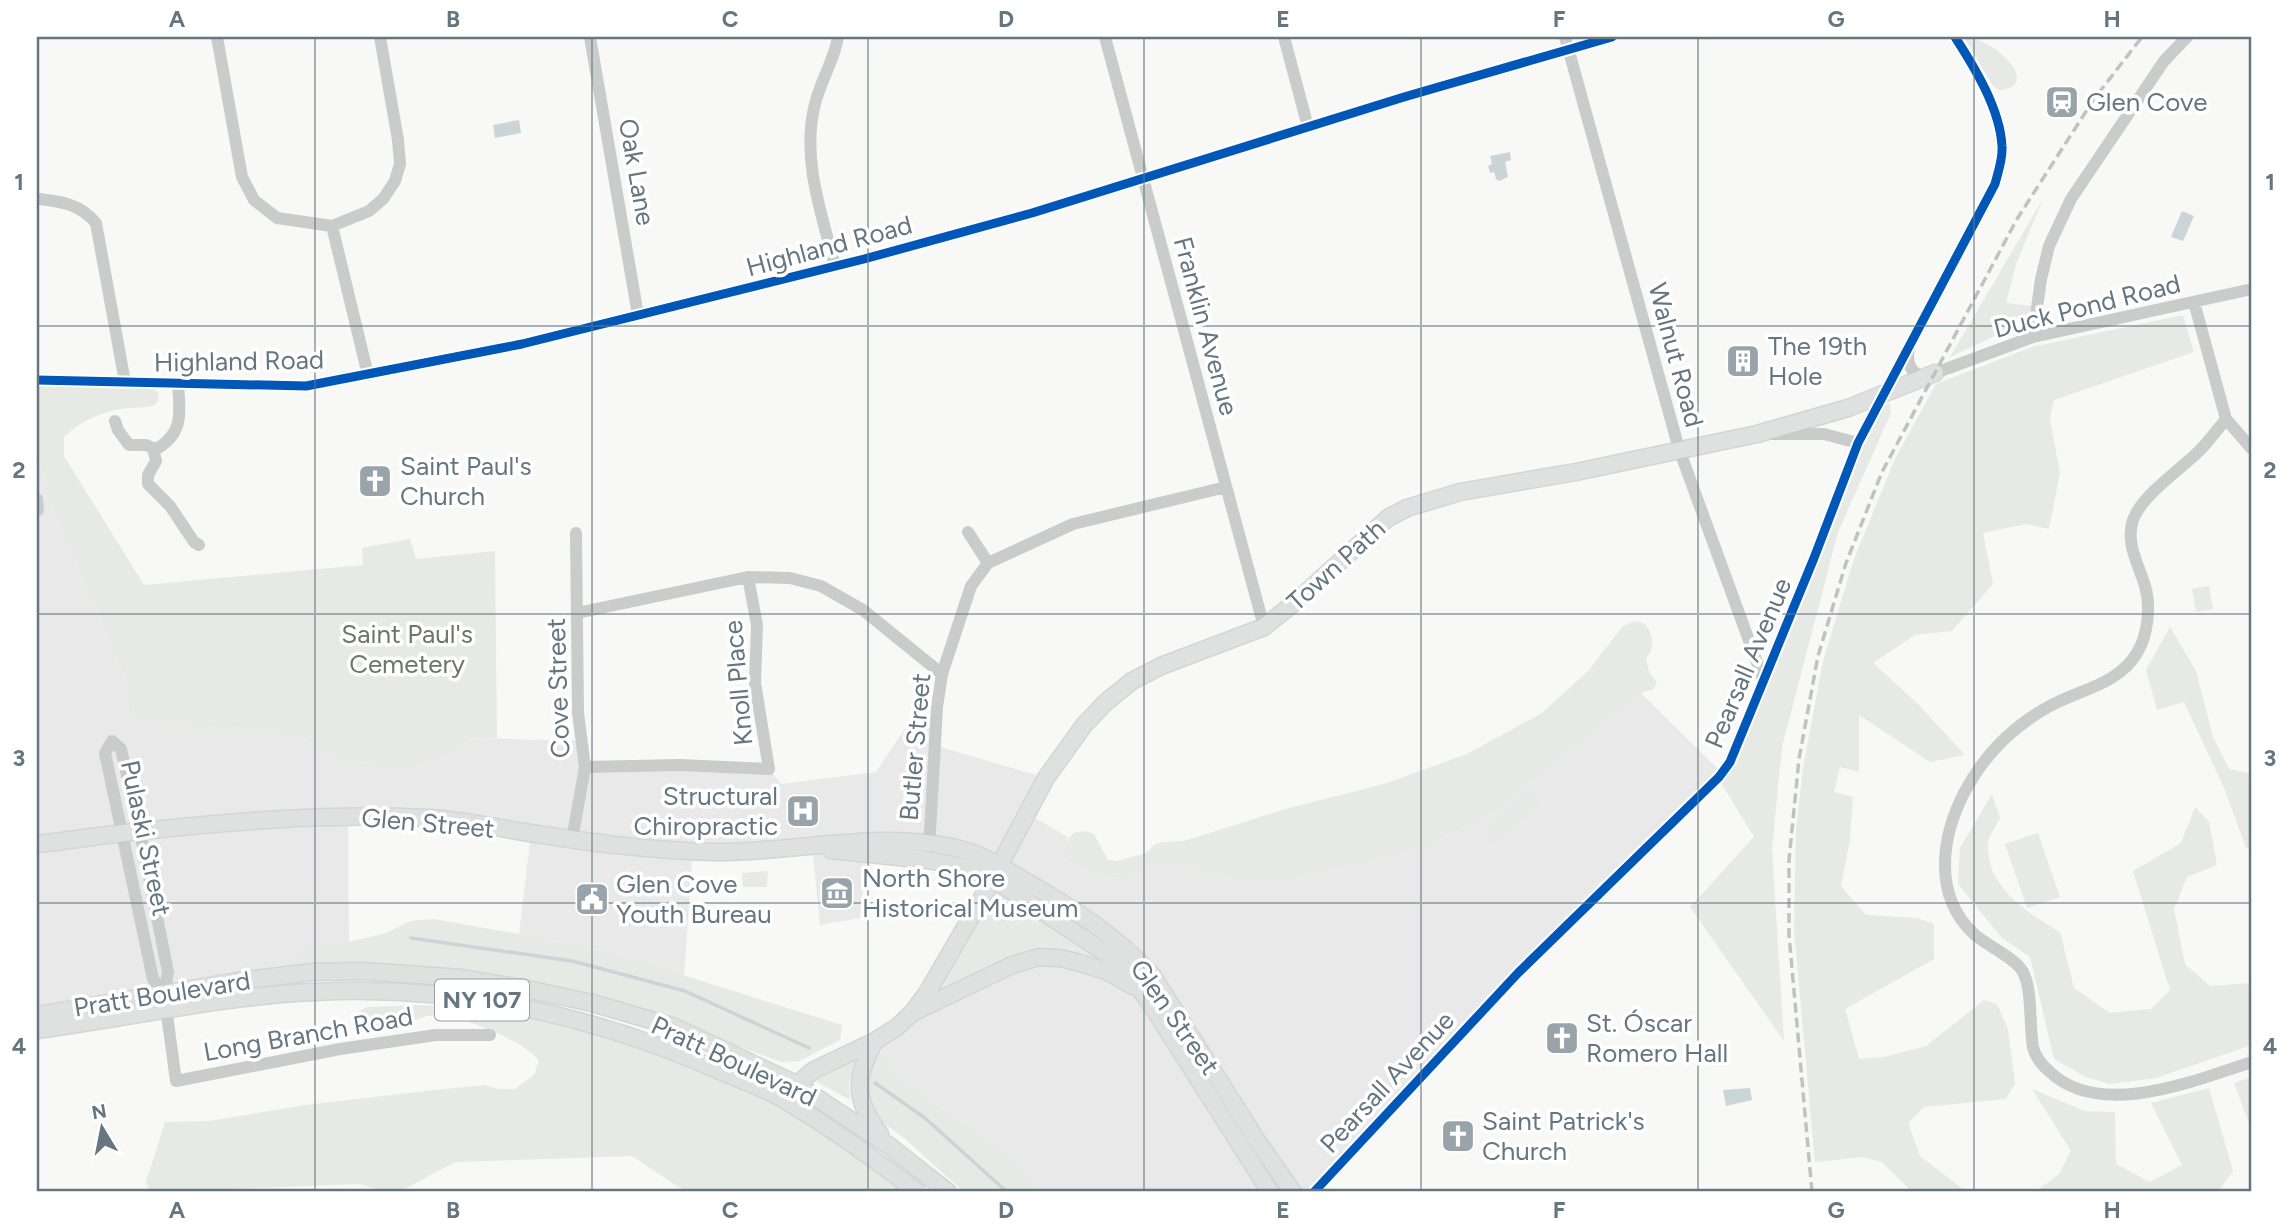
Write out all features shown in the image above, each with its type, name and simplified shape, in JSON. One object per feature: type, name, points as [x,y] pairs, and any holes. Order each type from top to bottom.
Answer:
[{"type":"main road","name":"Town Path","points":[[780,1098],[814,1070],[874,1041],[897,1027],[912,1013],[927,993],[996,872],[1046,778],[1084,725],[1106,702],[1132,681],[1161,666],[1264,627],[1388,518],[1406,508],[1460,492],[1576,472],[1808,421],[1930,375]]},
{"type":"main road","name":"Glen Street","points":[[37,844],[140,831],[371,816],[430,818],[572,840],[713,852],[819,847],[836,852],[929,852],[967,868],[996,872],[1086,916],[1125,947],[1152,975],[1293,1192]]},
{"type":"main road","name":"Glen Street","points":[[996,872],[1107,954],[1139,987],[1270,1192]]},
{"type":"main road","points":[[1076,962],[1125,947]]},
{"type":"main road","name":"Town Path","points":[[912,1013],[1012,965],[1039,957],[1076,962],[1106,971],[1129,985],[1139,987]]},
{"type":"main road","name":"Pratt Boulevard","points":[[37,1015],[238,981],[313,972],[363,971],[463,978],[527,989],[592,1003],[675,1027],[796,1084],[888,1145],[948,1192]]},
{"type":"main road","name":"Pratt Boulevard","points":[[37,1030],[251,997],[314,992],[363,990],[460,997],[523,1007],[587,1022],[666,1047],[780,1098],[877,1160],[917,1192]]},
{"type":"main road","points":[[1173,1041],[1188,1032]]},
{"type":"main road","points":[[874,1041],[859,1078],[861,1104],[869,1120],[888,1145]]},
{"type":"street","points":[[217,37],[242,177],[254,200],[277,218],[332,226],[369,211],[383,199],[398,173],[398,140],[380,37]]},
{"type":"street","name":"Oak Lane","points":[[590,37],[638,315]]},
{"type":"street","points":[[835,266],[814,185],[810,143],[814,108],[838,37]]},
{"type":"street","name":"Franklin Avenue","points":[[1105,37],[1264,627]]},
{"type":"street","points":[[1284,37],[1308,127]]},
{"type":"street","name":"Highland Road","points":[[37,380],[295,387],[522,344],[835,266],[1032,213],[1567,43],[1612,37]]},
{"type":"street","name":"Pearsall Avenue","points":[[1314,1192],[1518,973],[1719,777],[1739,744],[1858,443],[1988,198],[2001,162],[2003,148],[1990,101],[1955,37]]},
{"type":"street","points":[[2033,337],[2041,279],[2049,246],[2071,199],[2164,61],[2187,37]]},
{"type":"street","name":"Walnut Road","points":[[1567,43],[1679,449],[1763,679]]},
{"type":"street","points":[[39,199],[85,210],[96,223],[125,382]]},
{"type":"street","points":[[332,226],[368,375]]},
{"type":"street","name":"Duck Pond Road","points":[[1930,375],[2033,337],[2252,289]]},
{"type":"street","points":[[2194,302],[2226,419],[2252,449]]},
{"type":"street","points":[[1912,338],[1907,355],[1908,364],[1917,375],[1930,375]]},
{"type":"street","points":[[154,450],[166,444],[178,426],[178,384]]},
{"type":"street","points":[[2226,419],[2201,449],[2151,495],[2134,519],[2131,530],[2132,548],[2146,588],[2148,603],[2145,631],[2138,651],[2117,675],[2049,706],[2005,738],[1978,768],[1950,825],[1944,872],[1948,893],[1963,922],[1975,935],[2022,969],[2031,1005],[2033,1049],[2043,1066],[2060,1081],[2090,1092],[2130,1094],[2191,1082],[2252,1062]]},
{"type":"street","points":[[115,421],[128,445],[148,445],[154,450],[156,461],[148,475],[148,484],[168,503],[194,542],[199,545]]},
{"type":"street","points":[[1757,434],[1824,434],[1858,443]]},
{"type":"street","points":[[968,532],[988,564],[1073,524],[1226,487]]},
{"type":"street","name":"Cove Street","points":[[572,840],[584,767],[578,713],[576,533]]},
{"type":"street","name":"Butler Street","points":[[929,852],[937,707],[942,674],[971,586],[988,564]]},
{"type":"street","points":[[577,613],[748,577],[790,578],[821,586],[863,610],[942,674]]},
{"type":"street","name":"Knoll Place","points":[[584,767],[680,765],[769,769],[755,683],[757,625],[748,577]]},
{"type":"street","name":"Pulaski Street","points":[[164,993],[153,979],[121,833],[105,753],[112,741],[121,750],[168,972],[164,993],[176,1081]]},
{"type":"street","name":"Long Branch Road","points":[[176,1081],[340,1049],[436,1035],[490,1035]]},
{"type":"shaded area","points":[[519,120],[521,133],[495,138],[493,125]]},
{"type":"shaded area","points":[[1510,152],[1511,160],[1505,162],[1508,177],[1499,181],[1494,172],[1490,173],[1490,156]]},
{"type":"shaded area","points":[[2182,211],[2194,216],[2183,241],[2171,237]]},
{"type":"shaded area","points":[[37,450],[51,504],[126,680],[129,711],[141,719],[195,726],[261,728],[301,738],[337,757],[376,764],[457,747],[474,738],[581,741],[584,766],[769,769],[781,784],[876,772],[914,715],[939,718],[937,746],[1046,778],[1027,813],[1068,837],[1063,858],[1066,861],[1109,877],[1126,878],[1167,861],[1228,876],[1431,844],[1485,818],[1641,693],[1722,773],[1518,973],[1314,1192],[1040,1192],[1019,1162],[902,1080],[875,1041],[904,1021],[999,865],[868,839],[860,918],[820,925],[812,845],[693,849],[684,976],[612,953],[519,934],[531,833],[348,817],[349,942],[346,945],[316,947],[314,965],[282,982],[37,1024]]},
{"type":"shaded area","points":[[1750,1088],[1752,1100],[1726,1106],[1723,1090]]},
{"type":"green space","points":[[1964,37],[1988,45],[2010,62],[2017,80],[2012,87],[1999,90],[1993,86]]},
{"type":"green space","points":[[2043,199],[2016,264],[2006,303],[2032,306],[2025,322],[1950,357]]},
{"type":"green space","points":[[2183,315],[2194,352],[2054,400],[2050,419],[2060,473],[2049,529],[2026,524],[1983,533],[1993,584],[1952,631],[1915,635],[1873,663],[1918,704],[1965,755],[1930,762],[1859,715],[1859,772],[1840,767],[1834,792],[1853,797],[1850,839],[1841,886],[1866,915],[1917,918],[1934,924],[1934,959],[1845,1009],[1859,1059],[1884,1057],[1926,1046],[1984,1000],[1997,1004],[2008,1029],[2015,1083],[2006,1099],[1924,1107],[1908,1123],[1920,1156],[1967,1192],[1912,1192],[1882,1162],[1862,1157],[1815,1162],[1794,930],[1796,829],[1803,768],[1823,661],[1854,559],[1895,459],[1936,384],[2032,347]]},
{"type":"green space","name":"Saint Paul's Cemetery","points":[[37,381],[150,388],[158,392],[159,399],[155,405],[104,413],[83,423],[64,437],[64,456],[144,585],[363,565],[362,548],[410,539],[416,559],[495,551],[497,738],[474,738],[437,757],[413,764],[376,764],[337,757],[301,738],[261,728],[195,726],[141,719],[129,711],[126,680],[51,504],[37,450]]},
{"type":"green space","points":[[1890,403],[1891,413],[1838,532],[1782,747],[1772,849],[1784,1041],[1690,907],[1754,837],[1718,778],[1856,449],[1884,406]]},
{"type":"green space","points":[[2209,586],[2213,609],[2196,612],[2192,589]]},
{"type":"green space","points":[[1635,621],[1645,624],[1652,637],[1651,650],[1646,659],[1649,672],[1657,682],[1654,689],[1641,693],[1485,818],[1431,844],[1276,880],[1228,876],[1167,861],[1126,878],[1109,877],[1063,858],[1071,835],[1080,831],[1094,834],[1108,860],[1117,861],[1146,853],[1154,845],[1163,842],[1184,841],[1289,808],[1384,784],[1467,754],[1542,713],[1589,670],[1623,626]]},
{"type":"green space","points":[[2170,627],[2196,671],[2213,737],[2229,769],[2252,774],[2252,850],[2246,848],[2224,788],[2184,702],[2157,710],[2146,670]]},
{"type":"green space","points":[[1531,791],[1541,803],[1494,844],[1484,832]]},
{"type":"green space","points":[[1992,794],[2000,818],[1988,843],[1993,873],[2022,907],[2060,932],[2074,988],[2110,1013],[2151,1009],[2170,990],[2133,871],[2181,843],[2195,807],[2209,822],[2217,865],[2187,877],[2174,909],[2185,964],[2210,986],[2252,983],[2252,1045],[2156,1078],[2109,1084],[2086,1077],[2054,1059],[2030,957],[2001,937],[1958,884],[1960,848]]},
{"type":"green space","points":[[2038,833],[2060,897],[2027,908],[2005,844]]},
{"type":"green space","points":[[768,871],[767,887],[743,887],[742,873]]},
{"type":"green space","points":[[992,899],[1000,900],[1079,945],[1078,947],[1044,944],[1027,947],[996,959],[950,983],[948,979]]},
{"type":"green space","points":[[434,919],[612,953],[842,1025],[840,1040],[799,1061],[782,1062],[676,1025],[609,1006],[314,965],[295,955],[312,947],[346,945],[386,933],[411,921]]},
{"type":"green space","points":[[418,1005],[544,1017],[672,1054],[725,1076],[793,1112],[909,1192],[693,1192],[680,1188],[632,1156],[455,1162],[399,1192],[385,1192],[360,1184],[150,1192],[146,1182],[165,1122],[209,1121],[305,1105],[485,1085],[498,1089],[515,1089],[534,1075],[539,1061],[532,1053],[507,1038],[462,1020],[432,1015],[377,1030],[358,1028],[355,1020],[356,1013],[367,1007]]},
{"type":"green space","points":[[879,1051],[902,1080],[1019,1162],[1040,1192],[964,1192],[904,1138],[878,1119],[865,1101],[870,1061]]},
{"type":"green space","points":[[858,1059],[849,1083],[850,1100],[817,1082],[818,1079]]},
{"type":"green space","points":[[2252,1077],[2252,1131],[2234,1083]]},
{"type":"green space","points":[[2209,1088],[2233,1171],[2218,1192],[2035,1192],[2059,1174],[2071,1151],[2032,1089],[2085,1111],[2115,1112],[2116,1164],[2150,1182],[2182,1165],[2151,1103]]},
{"type":"waterway","points":[[411,938],[572,961],[685,991],[809,1048]]},
{"type":"waterway","points":[[875,1083],[925,1118],[1007,1192]]},
{"type":"railway","points":[[1812,1192],[1789,935],[1789,860],[1799,759],[1818,656],[1846,563],[1882,472],[2017,219],[2094,99],[2142,37]]},
{"type":"cycle path","points":[[37,380],[306,386],[522,344],[864,259],[1032,213],[1404,97],[1612,37]]},
{"type":"cycle path","points":[[1314,1192],[1518,973],[1719,777],[1730,762],[1858,443],[1995,184],[2002,151],[1997,118],[1978,75],[1955,37]]},
{"type":"place","name":"Glen Cove","points":[[2062,102]]},
{"type":"place","name":"The 19th Hole","points":[[1743,361]]},
{"type":"place","name":"Saint Paul's Church","points":[[375,481]]},
{"type":"place","name":"Structural Chiropractic","points":[[803,811]]},
{"type":"place","name":"North Shore Historical Museum","points":[[837,893]]},
{"type":"place","name":"Glen Cove Youth Bureau","points":[[592,899]]},
{"type":"place","name":"St. Óscar Romero Hall","points":[[1562,1038]]},
{"type":"place","name":"Saint Patrick's Church","points":[[1458,1136]]}]
